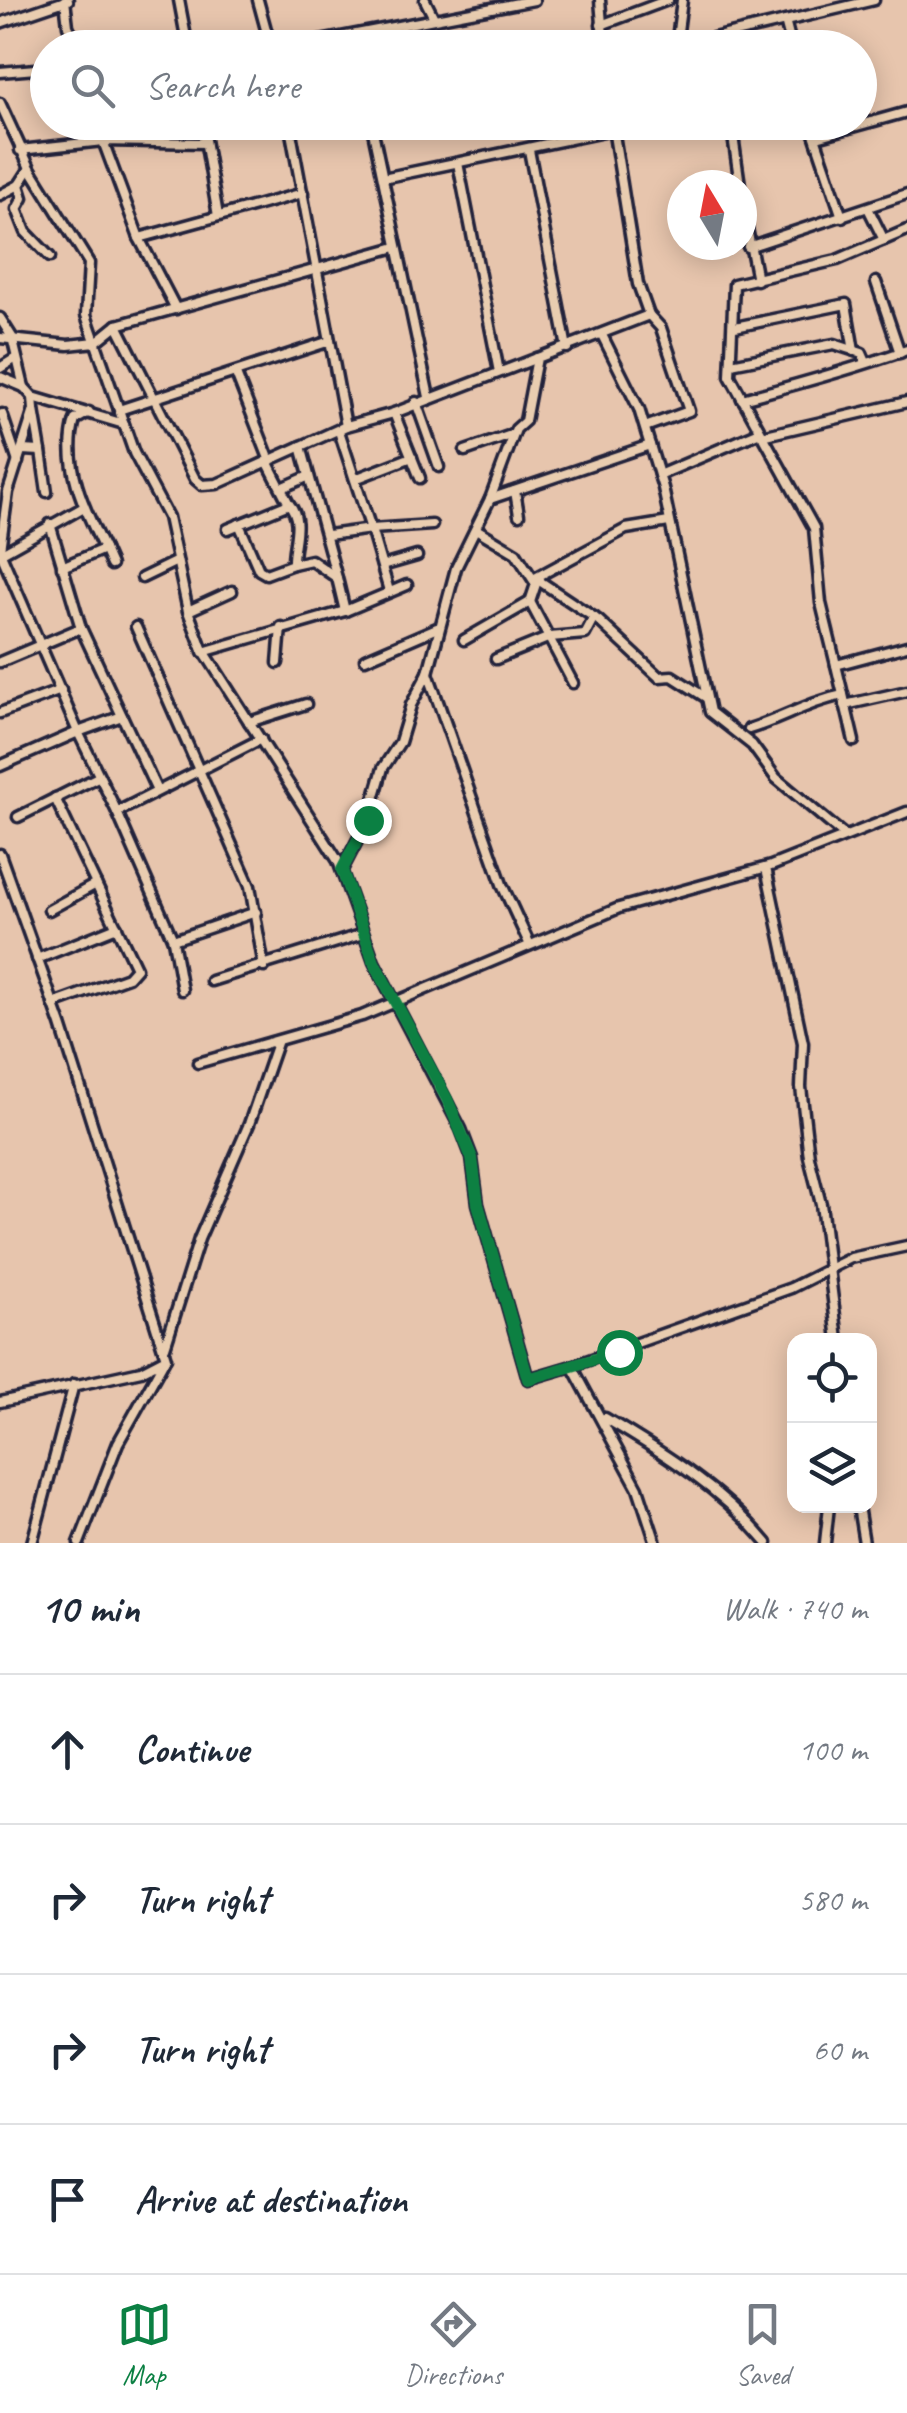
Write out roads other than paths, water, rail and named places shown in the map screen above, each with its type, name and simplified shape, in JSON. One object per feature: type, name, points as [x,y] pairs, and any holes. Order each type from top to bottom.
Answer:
[{"type":"street","points":[[0,24],[66,0],[70,30]]},
{"type":"street","points":[[180,0],[185,30]]},
{"type":"street","points":[[259,0],[266,30]]},
{"type":"street","points":[[425,0],[434,18]]},
{"type":"street","points":[[460,0],[460,14]]},
{"type":"street","points":[[382,30],[505,2],[534,0]]},
{"type":"street","points":[[600,0],[601,30]]},
{"type":"street","points":[[600,25],[668,0]]},
{"type":"street","points":[[674,30],[682,0]]},
{"type":"street","points":[[758,30],[874,0]]},
{"type":"street","points":[[785,21],[787,30]]},
{"type":"street","points":[[0,72],[30,70]]},
{"type":"street","points":[[1,108],[30,168],[89,262],[86,316],[124,424],[168,518],[188,611],[204,652],[342,870],[362,934],[397,1000],[410,1037],[447,1099],[472,1158],[478,1204],[528,1379],[791,1288],[851,1258],[907,1246]]},
{"type":"street","points":[[877,118],[907,112]]},
{"type":"street","points":[[205,140],[218,216]]},
{"type":"street","points":[[293,140],[318,269],[342,428],[389,591]]},
{"type":"street","points":[[376,140],[429,397]]},
{"type":"street","points":[[383,178],[571,140]]},
{"type":"street","points":[[615,140],[638,284],[650,315],[661,328],[689,412],[645,427]]},
{"type":"street","points":[[734,140],[738,170]]},
{"type":"street","points":[[819,140],[842,217]]},
{"type":"street","points":[[20,150],[103,142],[205,143]]},
{"type":"street","points":[[103,142],[139,238],[176,309]]},
{"type":"street","points":[[529,150],[567,348]]},
{"type":"street","points":[[458,162],[500,372]]},
{"type":"street","points":[[0,195],[19,185],[30,168]]},
{"type":"street","points":[[19,185],[23,198],[17,208],[26,232],[50,257]]},
{"type":"street","points":[[139,238],[303,193]]},
{"type":"street","points":[[757,244],[907,194]]},
{"type":"street","points":[[868,208],[884,240]]},
{"type":"street","points":[[854,740],[821,603],[814,528],[730,376],[734,284],[837,260],[907,230]]},
{"type":"street","points":[[0,338],[68,345],[96,342],[117,326],[396,247]]},
{"type":"street","points":[[752,260],[757,280]]},
{"type":"street","points":[[742,400],[842,374],[866,362],[903,352],[876,282]]},
{"type":"street","points":[[735,327],[846,304],[854,351]]},
{"type":"street","points":[[117,326],[194,479],[202,485],[217,484],[342,428],[394,413],[650,315]]},
{"type":"street","points":[[0,318],[12,337],[24,387]]},
{"type":"street","points":[[602,335],[645,427],[659,475],[710,712],[752,745],[776,778],[844,835]]},
{"type":"street","points":[[120,410],[330,342]]},
{"type":"street","points":[[732,364],[834,344],[862,353],[866,362]]},
{"type":"street","points":[[0,368],[16,358]]},
{"type":"street","points":[[342,870],[368,820],[383,768],[400,742],[411,704],[428,673],[456,568],[490,499],[514,434],[525,421],[537,358]]},
{"type":"street","points":[[236,374],[269,461],[294,511],[297,534],[293,564]]},
{"type":"street","points":[[0,376],[24,387],[34,397],[124,424]]},
{"type":"street","points":[[34,397],[47,492]]},
{"type":"street","points":[[416,402],[439,467]]},
{"type":"street","points":[[659,475],[761,434],[907,402]]},
{"type":"street","points":[[34,410],[4,503],[0,553],[173,940],[182,990]]},
{"type":"street","points":[[90,412],[75,420],[72,432],[84,507],[110,565]]},
{"type":"street","points":[[394,413],[420,478]]},
{"type":"street","points":[[2,414],[18,462]]},
{"type":"street","points":[[465,450],[514,434]]},
{"type":"street","points":[[490,499],[650,444]]},
{"type":"street","points":[[301,446],[345,611]]},
{"type":"street","points":[[22,450],[41,451]]},
{"type":"street","points":[[355,479],[412,458]]},
{"type":"street","points":[[282,488],[309,476]]},
{"type":"street","points":[[0,488],[4,503]]},
{"type":"street","points":[[515,491],[519,515]]},
{"type":"street","points":[[228,530],[288,504]]},
{"type":"street","points":[[0,553],[84,507]]},
{"type":"street","points":[[573,683],[530,602],[535,578],[626,529],[668,522]]},
{"type":"street","points":[[50,524],[82,628],[157,791]]},
{"type":"street","points":[[239,524],[259,570],[266,574],[311,560],[337,578]]},
{"type":"street","points":[[328,536],[371,528],[432,525]]},
{"type":"street","points":[[476,529],[516,553],[535,578],[594,617],[659,678],[672,676],[704,697]]},
{"type":"street","points":[[62,567],[104,549]]},
{"type":"street","points":[[382,566],[418,556]]},
{"type":"street","points":[[142,578],[177,561]]},
{"type":"street","points":[[204,652],[345,611],[407,585]]},
{"type":"street","points":[[188,611],[232,591]]},
{"type":"street","points":[[464,640],[530,602]]},
{"type":"street","points":[[496,660],[548,637],[585,634],[594,617]]},
{"type":"street","points":[[136,627],[236,850],[256,912],[264,966]]},
{"type":"street","points":[[278,663],[280,627]]},
{"type":"street","points":[[0,662],[82,628]]},
{"type":"street","points":[[365,659],[437,628]]},
{"type":"street","points":[[836,665],[907,646]]},
{"type":"street","points":[[428,673],[436,706],[502,887],[529,943]]},
{"type":"street","points":[[0,712],[61,690]]},
{"type":"street","points":[[845,705],[907,691]]},
{"type":"street","points":[[748,728],[786,718],[805,703],[843,694]]},
{"type":"street","points":[[249,722],[306,704]]},
{"type":"street","points":[[0,766],[122,716]]},
{"type":"street","points":[[117,812],[261,738]]},
{"type":"street","points":[[18,817],[98,777]]},
{"type":"street","points":[[53,1004],[136,972],[55,798]]},
{"type":"street","points":[[198,1063],[277,1043],[397,1000],[619,908],[766,868],[907,812]]},
{"type":"street","points":[[0,854],[53,1004],[166,1358]]},
{"type":"street","points":[[766,868],[802,1043],[801,1087],[837,1333]]},
{"type":"street","points":[[49,910],[96,884]]},
{"type":"street","points":[[173,940],[256,912]]},
{"type":"street","points":[[37,960],[117,927]]},
{"type":"street","points":[[212,981],[362,934]]},
{"type":"street","points":[[80,1543],[118,1443],[166,1358],[165,1341],[199,1239],[249,1124],[277,1043]]},
{"type":"street","points":[[0,1402],[141,1370],[166,1358]]},
{"type":"street","points":[[572,1366],[638,1488],[656,1543]]},
{"type":"street","points":[[32,1543],[74,1384]]},
{"type":"street","points":[[601,1416],[662,1452],[740,1511],[767,1543]]},
{"type":"street","points":[[825,1543],[828,1513]]},
{"type":"street","points":[[859,1513],[864,1543]]}]
